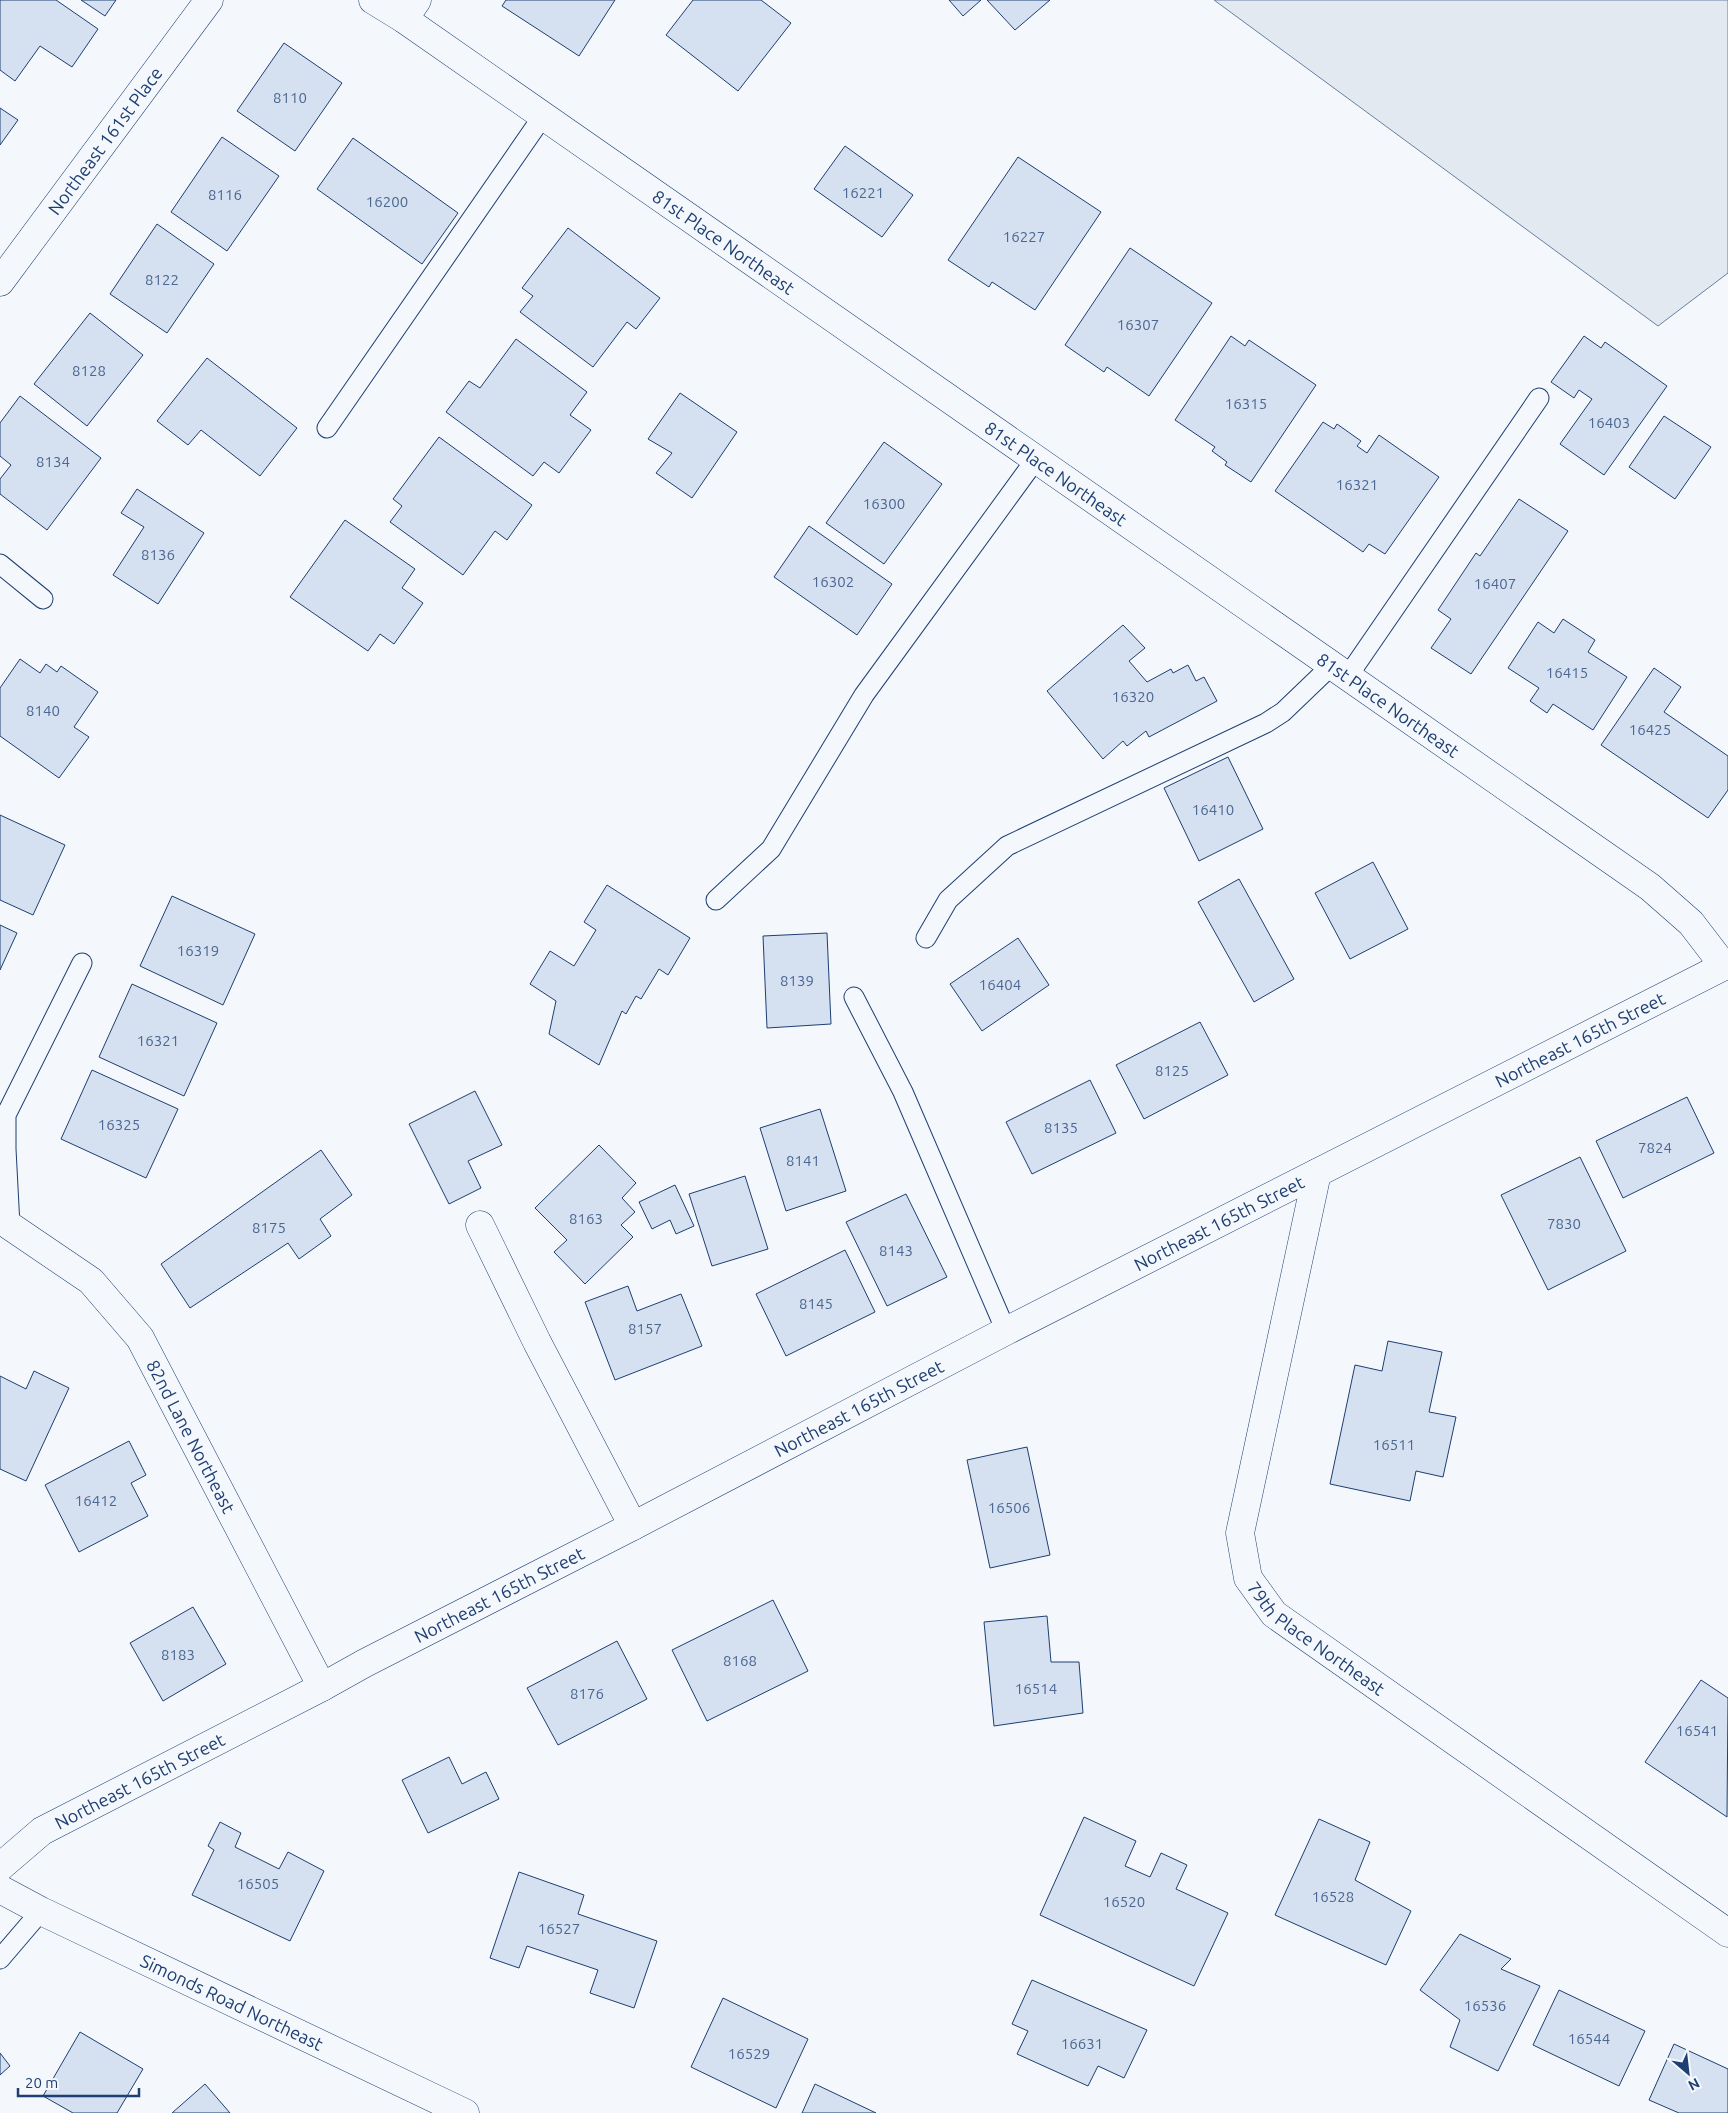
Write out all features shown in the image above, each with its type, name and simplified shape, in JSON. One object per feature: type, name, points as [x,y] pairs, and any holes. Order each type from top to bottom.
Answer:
[{"type":"street","name":"Northeast 161st Place","points":[[0,282],[209,0]]},
{"type":"street","name":"81st Place Northeast","points":[[372,0],[411,9],[543,116],[1650,887],[1691,923],[1726,965]]},
{"type":"street","name":"Northeast 165th Street","points":[[0,1867],[42,1831],[322,1688],[365,1662],[633,1526],[1006,1331],[1726,965]]},
{"type":"street","name":"79th Place Northeast","points":[[1317,1173],[1240,1533],[1248,1578],[1274,1614],[1728,1933]]},
{"type":"street","points":[[480,1225],[537,1342],[633,1526]]},
{"type":"street","name":"82nd Lane Northeast","points":[[10,1226],[91,1281],[140,1338],[322,1688]]},
{"type":"street","name":"Simonds Road Northeast","points":[[0,1889],[41,1911],[463,2113]]},
{"type":"lane","points":[[327,428],[543,116]]},
{"type":"lane","points":[[926,938],[948,900],[1007,846],[1266,723],[1340,671],[1539,398]]},
{"type":"lane","points":[[716,900],[771,848],[864,695],[1036,459]]},
{"type":"lane","points":[[0,564],[43,599]]},
{"type":"lane","points":[[10,1226],[6,1116],[82,963]]},
{"type":"lane","points":[[854,997],[903,1092],[1006,1331]]},
{"type":"lane","points":[[0,1959],[41,1911]]},
{"type":"shaded area","points":[[1214,0],[1728,0],[1728,273],[1658,326]]},
{"type":"building","points":[[0,0],[56,0],[98,29],[72,67],[40,46],[15,81],[0,70]]},
{"type":"building","points":[[81,0],[116,0],[105,16]]},
{"type":"building","points":[[506,0],[615,0],[579,56],[502,6]]},
{"type":"building","points":[[693,0],[761,0],[791,23],[738,91],[666,35]]},
{"type":"building","points":[[949,0],[981,0],[963,16]]},
{"type":"building","points":[[987,0],[1050,0],[1015,30]]},
{"type":"building","points":[[284,43],[342,83],[295,151],[237,111]]},
{"type":"building","points":[[0,108],[18,120],[0,145]]},
{"type":"building","points":[[222,137],[279,176],[227,251],[171,212]]},
{"type":"building","points":[[353,138],[458,213],[422,264],[317,189]]},
{"type":"building","points":[[845,146],[913,195],[882,237],[814,189]]},
{"type":"building","points":[[1018,157],[1101,212],[1035,310],[992,282],[989,287],[948,260]]},
{"type":"building","points":[[157,224],[214,264],[167,333],[110,294]]},
{"type":"building","points":[[568,228],[660,298],[636,329],[627,322],[593,367],[520,312],[533,296],[522,288]]},
{"type":"building","points":[[1130,248],[1212,303],[1149,396],[1107,367],[1104,372],[1065,345]]},
{"type":"building","points":[[90,313],[143,355],[87,426],[34,384]]},
{"type":"building","points":[[1231,336],[1245,346],[1249,340],[1316,385],[1251,482],[1225,465],[1227,462],[1212,451],[1215,447],[1175,420]]},
{"type":"building","points":[[1584,336],[1601,348],[1605,342],[1667,386],[1604,475],[1560,444],[1592,399],[1579,390],[1574,398],[1551,382]]},
{"type":"building","points":[[516,339],[587,392],[570,415],[591,430],[559,473],[544,462],[533,476],[446,412],[469,381],[480,388]]},
{"type":"building","points":[[207,358],[297,428],[260,476],[201,430],[188,445],[157,421]]},
{"type":"building","points":[[680,393],[737,432],[692,498],[656,473],[672,453],[648,439]]},
{"type":"building","points":[[20,396],[101,458],[47,530],[0,494],[0,479],[11,465],[0,456],[0,423]]},
{"type":"building","points":[[1664,416],[1711,447],[1675,499],[1629,467]]},
{"type":"building","points":[[1323,422],[1334,429],[1337,424],[1361,441],[1357,446],[1367,453],[1379,435],[1439,477],[1385,554],[1369,544],[1363,552],[1275,491]]},
{"type":"building","points":[[439,437],[532,505],[507,540],[495,531],[463,575],[390,522],[402,506],[393,499]]},
{"type":"building","points":[[884,442],[942,484],[884,564],[826,523]]},
{"type":"building","points":[[137,489],[204,533],[158,604],[113,575],[144,527],[121,513]]},
{"type":"building","points":[[1519,499],[1568,531],[1471,674],[1431,648],[1451,619],[1438,610],[1476,553],[1480,556]]},
{"type":"building","points":[[345,520],[415,569],[402,588],[423,603],[394,644],[380,634],[368,651],[290,597]]},
{"type":"building","points":[[809,526],[892,584],[857,635],[774,577]]},
{"type":"building","points":[[1563,619],[1595,640],[1588,652],[1627,677],[1593,730],[1553,704],[1547,713],[1530,701],[1539,688],[1508,668],[1538,622],[1554,633]]},
{"type":"building","points":[[1123,625],[1145,648],[1129,661],[1147,682],[1171,669],[1173,673],[1188,665],[1196,681],[1204,677],[1217,701],[1149,737],[1146,731],[1127,746],[1123,741],[1103,759],[1047,691]]},
{"type":"building","points":[[20,659],[40,673],[46,664],[57,672],[61,666],[98,692],[74,727],[89,737],[59,778],[0,736],[0,688]]},
{"type":"building","points":[[1654,668],[1681,687],[1664,712],[1728,756],[1728,790],[1708,818],[1601,745]]},
{"type":"building","points":[[1228,757],[1263,829],[1199,861],[1164,788]]},
{"type":"building","points":[[0,815],[65,845],[33,915],[0,900]]},
{"type":"building","points":[[1373,862],[1408,929],[1350,959],[1315,893]]},
{"type":"building","points":[[1239,879],[1294,979],[1254,1002],[1198,902]]},
{"type":"building","points":[[607,885],[690,938],[668,975],[659,969],[641,999],[636,996],[626,1014],[622,1011],[599,1065],[549,1034],[556,1001],[530,984],[550,951],[574,966],[596,930],[584,922]]},
{"type":"building","points":[[172,896],[255,934],[223,1005],[140,966]]},
{"type":"building","points":[[0,925],[17,933],[0,970]]},
{"type":"building","points":[[827,933],[831,1024],[767,1028],[763,936]]},
{"type":"building","points":[[1018,938],[1049,985],[982,1031],[950,984]]},
{"type":"building","points":[[132,984],[217,1023],[184,1096],[99,1057]]},
{"type":"building","points":[[1200,1022],[1228,1075],[1144,1119],[1116,1065]]},
{"type":"building","points":[[92,1070],[178,1109],[146,1178],[61,1139]]},
{"type":"building","points":[[1090,1080],[1116,1133],[1032,1174],[1006,1122]]},
{"type":"building","points":[[475,1091],[502,1145],[468,1161],[481,1188],[449,1204],[409,1124]]},
{"type":"building","points":[[1687,1097],[1714,1153],[1623,1198],[1596,1141]]},
{"type":"building","points":[[820,1109],[846,1191],[786,1211],[760,1128]]},
{"type":"building","points":[[599,1145],[636,1183],[622,1198],[635,1212],[621,1225],[633,1237],[585,1284],[554,1252],[567,1240],[535,1208]]},
{"type":"building","points":[[321,1150],[352,1195],[320,1219],[331,1236],[299,1259],[288,1243],[190,1308],[161,1264]]},
{"type":"building","points":[[1580,1157],[1626,1251],[1548,1290],[1501,1195]]},
{"type":"building","points":[[745,1176],[768,1249],[712,1266],[689,1194]]},
{"type":"building","points":[[675,1185],[694,1226],[676,1234],[670,1220],[652,1229],[639,1202]]},
{"type":"building","points":[[906,1194],[947,1277],[887,1306],[846,1222]]},
{"type":"building","points":[[845,1250],[875,1312],[786,1356],[756,1294]]},
{"type":"building","points":[[628,1286],[637,1311],[681,1294],[702,1346],[615,1380],[585,1302]]},
{"type":"building","points":[[1388,1341],[1442,1352],[1429,1412],[1456,1417],[1443,1477],[1416,1471],[1410,1501],[1330,1484],[1355,1365],[1382,1371]]},
{"type":"building","points":[[34,1371],[69,1388],[26,1481],[0,1469],[0,1376],[26,1389]]},
{"type":"building","points":[[129,1441],[146,1475],[131,1483],[148,1516],[79,1552],[45,1485]]},
{"type":"building","points":[[1027,1447],[1050,1555],[990,1568],[967,1460]]},
{"type":"building","points":[[773,1600],[808,1671],[707,1721],[672,1650]]},
{"type":"building","points":[[193,1607],[226,1664],[163,1701],[130,1643]]},
{"type":"building","points":[[1047,1616],[1051,1662],[1079,1662],[1083,1713],[994,1726],[984,1622]]},
{"type":"building","points":[[617,1641],[647,1699],[558,1745],[527,1688]]},
{"type":"building","points":[[1701,1680],[1728,1698],[1727,1817],[1645,1762]]},
{"type":"building","points":[[449,1757],[462,1784],[486,1772],[499,1799],[428,1833],[402,1780]]},
{"type":"building","points":[[1084,1817],[1136,1841],[1125,1866],[1150,1877],[1161,1853],[1187,1865],[1176,1889],[1228,1913],[1194,1986],[1040,1915]]},
{"type":"building","points":[[1319,1819],[1370,1842],[1355,1880],[1411,1911],[1386,1965],[1275,1915]]},
{"type":"building","points":[[220,1822],[241,1833],[235,1847],[279,1869],[288,1852],[324,1871],[290,1941],[192,1895],[214,1850],[208,1846]]},
{"type":"building","points":[[519,1872],[584,1895],[578,1914],[657,1941],[634,2008],[590,1993],[598,1970],[527,1946],[519,1968],[490,1958]]},
{"type":"building","points":[[1460,1934],[1511,1959],[1501,1969],[1540,1986],[1498,2071],[1450,2047],[1460,2020],[1420,1990]]},
{"type":"building","points":[[1032,1980],[1147,2030],[1124,2078],[1098,2066],[1088,2086],[1017,2054],[1028,2031],[1012,2024]]},
{"type":"building","points":[[1559,1990],[1645,2031],[1619,2086],[1533,2045]]},
{"type":"building","points":[[723,1998],[808,2039],[776,2108],[691,2067]]},
{"type":"building","points":[[80,2032],[143,2069],[117,2113],[73,2113],[43,2096]]},
{"type":"building","points":[[1674,2044],[1728,2069],[1728,2113],[1679,2113],[1649,2100]]},
{"type":"building","points":[[0,2053],[10,2066],[0,2075]]},
{"type":"building","points":[[205,2084],[230,2113],[172,2113]]},
{"type":"building","points":[[815,2084],[876,2113],[802,2113]]}]
